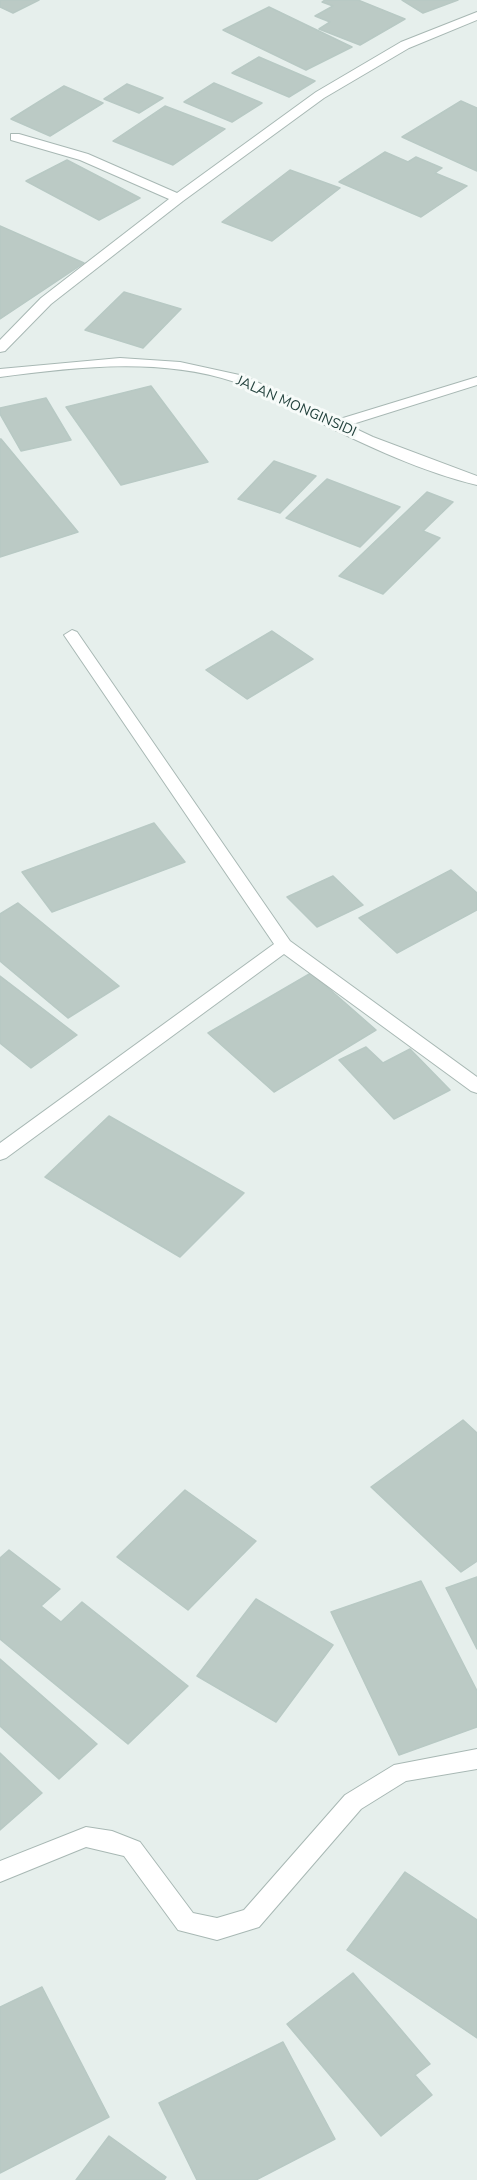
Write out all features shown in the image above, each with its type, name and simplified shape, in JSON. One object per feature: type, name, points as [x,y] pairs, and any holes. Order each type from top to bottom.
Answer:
[{"type":"street","points":[[0,348],[46,301],[178,198],[330,89],[405,45],[477,16]]},
{"type":"street","points":[[15,137],[84,157],[178,198]]},
{"type":"street","name":"JALAN MONGINSIDI","points":[[0,373],[61,365],[127,362],[181,366],[239,380],[403,456],[477,482]]},
{"type":"street","points":[[335,425],[477,381]]},
{"type":"street","points":[[72,635],[284,945],[477,1086]]},
{"type":"street","points":[[0,1153],[284,945]]},
{"type":"street","points":[[0,1872],[86,1837],[112,1841],[132,1849],[186,1922],[217,1929],[251,1920],[353,1802],[368,1792],[402,1772],[477,1759]]},
{"type":"building","points":[[0,0],[39,0],[13,13],[0,7]]},
{"type":"building","points":[[325,0],[358,0],[405,19],[360,45],[319,29],[330,22],[315,16],[333,6],[322,2]]},
{"type":"building","points":[[402,0],[458,0],[423,13]]},
{"type":"building","points":[[269,7],[352,47],[306,70],[223,30]]},
{"type":"building","points":[[259,57],[315,81],[289,97],[232,73]]},
{"type":"building","points":[[214,83],[262,103],[232,122],[184,102]]},
{"type":"building","points":[[127,84],[163,98],[139,113],[104,99]]},
{"type":"building","points":[[64,86],[103,103],[50,136],[11,119]]},
{"type":"building","points":[[461,101],[477,108],[477,171],[402,137]]},
{"type":"building","points":[[165,106],[225,129],[173,165],[113,141]]},
{"type":"building","points":[[385,152],[408,162],[416,157],[442,168],[435,173],[467,186],[421,217],[339,182]]},
{"type":"building","points":[[67,160],[140,198],[99,220],[26,181]]},
{"type":"building","points":[[290,170],[340,188],[272,241],[222,222]]},
{"type":"building","points":[[0,226],[84,263],[0,319]]},
{"type":"building","points":[[124,292],[181,309],[143,348],[85,330]]},
{"type":"building","points":[[151,386],[208,462],[121,485],[66,407]]},
{"type":"building","points":[[46,398],[71,440],[21,451],[0,414],[0,408]]},
{"type":"building","points":[[1,439],[78,532],[0,557]]},
{"type":"building","points":[[274,461],[316,476],[280,513],[238,499]]},
{"type":"building","points":[[327,479],[400,507],[360,547],[286,518]]},
{"type":"building","points":[[427,492],[453,502],[423,531],[440,538],[383,594],[339,576]]},
{"type":"building","points":[[272,631],[313,659],[247,699],[206,670]]},
{"type":"building","points":[[154,823],[185,862],[52,912],[22,872]]},
{"type":"building","points":[[451,870],[477,893],[477,910],[397,953],[359,918]]},
{"type":"building","points":[[333,876],[363,905],[317,927],[287,897]]},
{"type":"building","points":[[18,903],[119,986],[68,1018],[0,961],[0,914]]},
{"type":"building","points":[[311,973],[376,1030],[274,1092],[208,1033]]},
{"type":"building","points":[[0,976],[77,1035],[31,1068],[0,1043]]},
{"type":"building","points":[[366,1047],[383,1063],[410,1049],[450,1090],[394,1119],[339,1060]]},
{"type":"building","points":[[109,1116],[244,1193],[180,1257],[45,1177]]},
{"type":"building","points":[[463,1420],[477,1433],[477,1561],[461,1572],[371,1487]]},
{"type":"building","points":[[185,1490],[256,1541],[188,1610],[117,1557]]},
{"type":"building","points":[[9,1550],[60,1589],[41,1606],[61,1622],[82,1602],[188,1686],[128,1744],[0,1639],[0,1558]]},
{"type":"building","points":[[477,1577],[477,1649],[446,1588]]},
{"type":"building","points":[[421,1581],[477,1691],[477,1727],[399,1755],[331,1612]]},
{"type":"building","points":[[256,1599],[333,1645],[276,1722],[197,1676]]},
{"type":"building","points":[[0,1659],[97,1744],[59,1779],[0,1726]]},
{"type":"building","points":[[0,1753],[42,1793],[0,1830]]},
{"type":"building","points":[[405,1872],[477,1920],[477,2038],[347,1950]]},
{"type":"building","points":[[353,1973],[430,2064],[415,2075],[432,2095],[381,2136],[287,2024]]},
{"type":"building","points":[[42,1987],[109,2117],[0,2173],[0,2007]]},
{"type":"building","points":[[283,2042],[335,2139],[256,2180],[197,2180],[159,2103]]},
{"type":"building","points":[[109,2136],[166,2177],[164,2180],[76,2180]]}]
